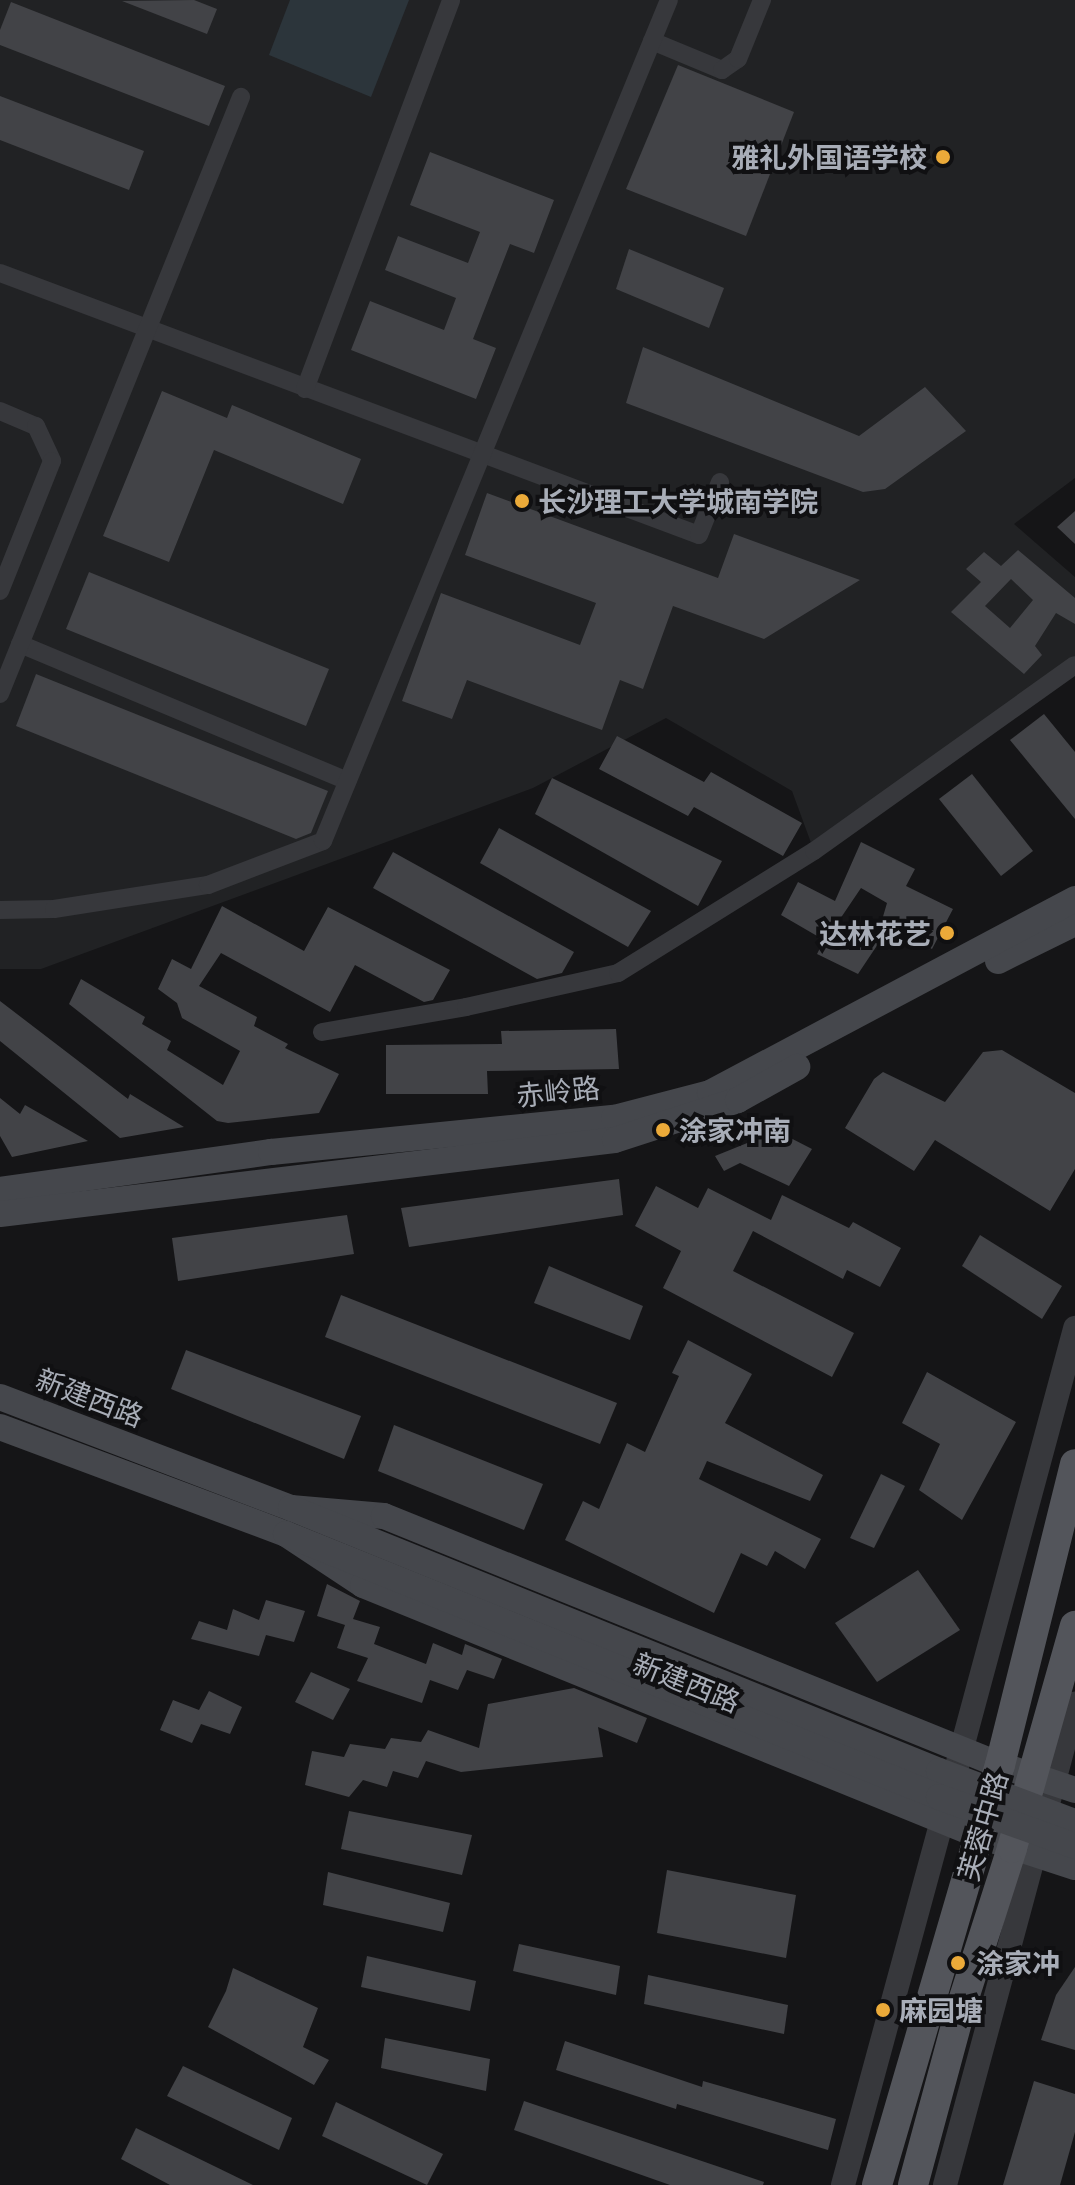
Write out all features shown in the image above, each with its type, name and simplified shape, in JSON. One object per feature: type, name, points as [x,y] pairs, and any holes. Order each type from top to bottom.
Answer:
[{"type":"main road","name":"赤岭路","points":[[0,1190],[271,1152],[614,1118],[710,1093],[1075,899]]},
{"type":"main road","name":"赤岭路","points":[[0,1214],[615,1140],[738,1100],[897,1012],[1075,923]]},
{"type":"main road","name":"新建西路","points":[[0,1397],[939,1797],[1075,1846]]},
{"type":"main road","name":"新建西路","points":[[0,1427],[288,1521],[1075,1822]]},
{"type":"main road","name":"芙蓉中路","points":[[877,2185],[1000,1765],[1075,1464]]},
{"type":"main road","name":"新建西路","points":[[288,1521],[384,1516],[1000,1765],[1054,1783]]},
{"type":"main road","name":"新建西路","points":[[288,1521],[363,1585],[942,1821],[1023,1852],[1075,1867]]},
{"type":"main road","name":"芙蓉中路","points":[[913,2185],[962,2004],[1054,1783],[1075,1626]]},
{"type":"street","points":[[305,389],[451,0]]},
{"type":"street","points":[[0,910],[54,909],[208,885],[323,841],[669,0]]},
{"type":"street","points":[[652,41],[722,70],[738,59],[762,0]]},
{"type":"street","points":[[0,694],[241,97]]},
{"type":"street","points":[[0,273],[699,535],[720,482]]},
{"type":"street","points":[[0,411],[36,426],[52,461],[0,591]]},
{"type":"street","points":[[20,644],[348,781]]},
{"type":"street","points":[[322,1032],[466,1007],[618,973],[814,851],[1075,665]]},
{"type":"street","points":[[843,2185],[1075,1328]]},
{"type":"street","points":[[1054,1783],[1075,1703]]},
{"type":"street","points":[[945,2185],[1023,1852]]},
{"type":"shaded area","name":"长沙理工大学城南学院","points":[[0,0],[1075,0],[1075,478],[1014,524],[1075,577],[1075,670],[814,851],[792,791],[666,718],[533,788],[41,969],[0,969]]},
{"type":"shaded area","points":[[290,0],[409,0],[371,97],[269,55]]},
{"type":"building","points":[[194,0],[217,9],[207,34],[122,1]]},
{"type":"building","points":[[11,2],[225,86],[209,126],[0,45],[0,30]]},
{"type":"building","points":[[678,65],[794,112],[746,236],[626,189]]},
{"type":"building","points":[[0,96],[144,151],[129,190],[0,140]]},
{"type":"building","points":[[430,152],[554,200],[534,253],[510,244],[473,339],[496,348],[476,399],[351,350],[370,301],[444,330],[456,298],[385,270],[398,236],[468,263],[480,232],[410,205]]},
{"type":"building","points":[[629,249],[724,288],[709,328],[616,289]]},
{"type":"building","points":[[643,347],[859,436],[925,387],[966,431],[885,489],[863,492],[626,403]]},
{"type":"building","points":[[162,391],[227,418],[232,405],[361,459],[343,504],[214,450],[169,562],[103,536]]},
{"type":"building","points":[[487,493],[718,578],[734,534],[860,580],[764,639],[673,606],[643,689],[620,680],[602,730],[467,680],[452,719],[402,701],[441,593],[580,645],[596,603],[465,555]]},
{"type":"building","points":[[1075,511],[1075,544],[1057,527]]},
{"type":"building","points":[[1018,550],[1075,598],[1075,624],[1056,613],[1035,646],[1042,655],[1024,674],[951,612],[981,582],[966,569],[984,552],[1001,566]],"holes":[[[1011,579],[1033,600],[1010,628],[985,606]]]},
{"type":"building","points":[[89,572],[329,669],[306,726],[66,629]]},
{"type":"building","points":[[36,674],[328,791],[311,833],[296,839],[16,726]]},
{"type":"building","points":[[1044,714],[1075,752],[1075,819],[1010,740]]},
{"type":"building","points":[[617,736],[704,782],[711,772],[802,823],[783,856],[694,807],[688,816],[599,769]]},
{"type":"building","points":[[972,774],[1033,851],[1001,876],[939,799]]},
{"type":"building","points":[[552,778],[722,861],[698,906],[535,814]]},
{"type":"building","points":[[499,828],[651,911],[628,947],[480,863]]},
{"type":"building","points":[[861,842],[915,869],[906,886],[953,909],[932,949],[882,920],[887,903],[861,888],[838,922],[878,944],[858,974],[817,954],[824,940],[781,915],[798,882],[835,901]]},
{"type":"building","points":[[393,852],[574,952],[562,973],[537,979],[373,888]]},
{"type":"building","points":[[222,906],[304,951],[328,907],[450,970],[433,1000],[424,1002],[355,965],[330,1012],[221,953],[199,986],[257,1017],[254,1026],[288,1044],[285,1048],[339,1074],[319,1113],[228,1123],[217,1121],[69,1004],[81,979],[145,1017],[142,1024],[171,1041],[167,1050],[223,1085],[240,1051],[182,1018],[177,1003],[158,989],[172,959],[191,969]]},
{"type":"building","points":[[0,1001],[128,1099],[130,1094],[184,1127],[120,1138],[0,1041]]},
{"type":"building","points":[[616,1029],[619,1069],[487,1071],[488,1094],[386,1094],[386,1045],[502,1044],[501,1031]]},
{"type":"building","points":[[1002,1050],[1075,1093],[1075,1169],[1050,1211],[935,1140],[914,1171],[845,1128],[874,1079],[883,1072],[945,1102],[983,1052]]},
{"type":"building","points":[[0,1098],[20,1114],[25,1105],[88,1141],[12,1157],[0,1136]]},
{"type":"building","points":[[777,1131],[812,1149],[789,1186],[740,1163],[724,1171],[715,1156]]},
{"type":"building","points":[[619,1179],[623,1215],[409,1247],[401,1208]]},
{"type":"building","points":[[656,1186],[698,1208],[708,1188],[771,1220],[782,1195],[849,1228],[853,1222],[901,1248],[880,1287],[847,1270],[843,1279],[753,1231],[733,1271],[854,1333],[832,1377],[663,1288],[681,1251],[635,1226]]},
{"type":"building","points":[[347,1215],[354,1254],[178,1281],[172,1238]]},
{"type":"building","points":[[980,1235],[1062,1286],[1042,1319],[962,1266]]},
{"type":"building","points":[[549,1266],[643,1306],[630,1340],[534,1303]]},
{"type":"building","points":[[341,1295],[617,1403],[600,1444],[325,1337]]},
{"type":"building","points":[[688,1340],[752,1374],[725,1423],[823,1475],[810,1501],[707,1461],[699,1479],[821,1539],[805,1569],[775,1551],[767,1566],[741,1553],[714,1613],[565,1540],[583,1501],[599,1509],[627,1443],[645,1452],[679,1376],[672,1373]]},
{"type":"building","points":[[186,1350],[361,1416],[344,1459],[171,1389]]},
{"type":"building","points":[[927,1372],[1016,1422],[962,1520],[919,1490],[940,1444],[902,1423]]},
{"type":"building","points":[[394,1425],[543,1484],[524,1530],[378,1471]]},
{"type":"building","points":[[881,1474],[905,1486],[874,1548],[850,1538]]},
{"type":"building","points":[[918,1570],[960,1630],[877,1682],[835,1623]]},
{"type":"building","points":[[327,1584],[360,1601],[353,1619],[380,1627],[374,1644],[426,1664],[433,1643],[462,1655],[465,1644],[502,1659],[494,1679],[467,1670],[458,1690],[430,1680],[422,1703],[357,1681],[368,1658],[337,1648],[345,1625],[317,1616]]},
{"type":"building","points":[[266,1600],[305,1611],[294,1642],[266,1635],[259,1656],[191,1639],[199,1621],[227,1630],[233,1609],[259,1620]]},
{"type":"building","points":[[311,1672],[350,1689],[333,1720],[295,1702]]},
{"type":"building","points":[[574,1688],[647,1718],[637,1743],[598,1727],[603,1757],[461,1772],[426,1761],[418,1778],[393,1771],[387,1787],[363,1780],[349,1797],[305,1785],[312,1751],[344,1757],[350,1744],[385,1749],[391,1738],[421,1742],[428,1730],[479,1748],[488,1704]]},
{"type":"building","points":[[209,1691],[242,1707],[230,1734],[201,1724],[192,1743],[160,1730],[173,1700],[199,1710]]},
{"type":"building","points":[[349,1811],[472,1835],[462,1875],[341,1849]]},
{"type":"building","points":[[667,1870],[796,1895],[786,1958],[657,1933]]},
{"type":"building","points":[[328,1872],[450,1903],[443,1932],[323,1905]]},
{"type":"building","points":[[519,1944],[620,1966],[616,1995],[513,1971]]},
{"type":"building","points":[[367,1956],[476,1981],[470,2011],[361,1987]]},
{"type":"building","points":[[1075,1967],[1075,2050],[1041,2040],[1056,1995]]},
{"type":"building","points":[[233,1968],[318,2008],[303,2047],[329,2060],[314,2085],[208,2027],[226,1991]]},
{"type":"building","points":[[648,1975],[788,2005],[784,2034],[644,2004]]},
{"type":"building","points":[[385,2038],[490,2059],[486,2091],[381,2068]]},
{"type":"building","points":[[565,2041],[702,2087],[703,2081],[836,2119],[828,2150],[677,2104],[676,2109],[556,2070]]},
{"type":"building","points":[[183,2066],[292,2118],[279,2150],[167,2096]]},
{"type":"building","points":[[1034,2081],[1075,2094],[1075,2132],[1060,2185],[1003,2185]]},
{"type":"building","points":[[524,2101],[764,2182],[763,2185],[670,2185],[514,2130]]},
{"type":"building","points":[[336,2102],[443,2154],[427,2185],[322,2136]]},
{"type":"building","points":[[136,2128],[253,2185],[170,2185],[121,2159]]},
{"type":"place","name":"雅礼外国语学校","points":[[943,157]]},
{"type":"place","name":"长沙理工大学城南学院","points":[[522,501]]},
{"type":"place","name":"达林花艺","points":[[947,933]]},
{"type":"place","name":"涂家冲南","points":[[663,1130]]},
{"type":"place","name":"涂家冲","points":[[958,1963]]},
{"type":"place","name":"麻园塘","points":[[883,2010]]}]
